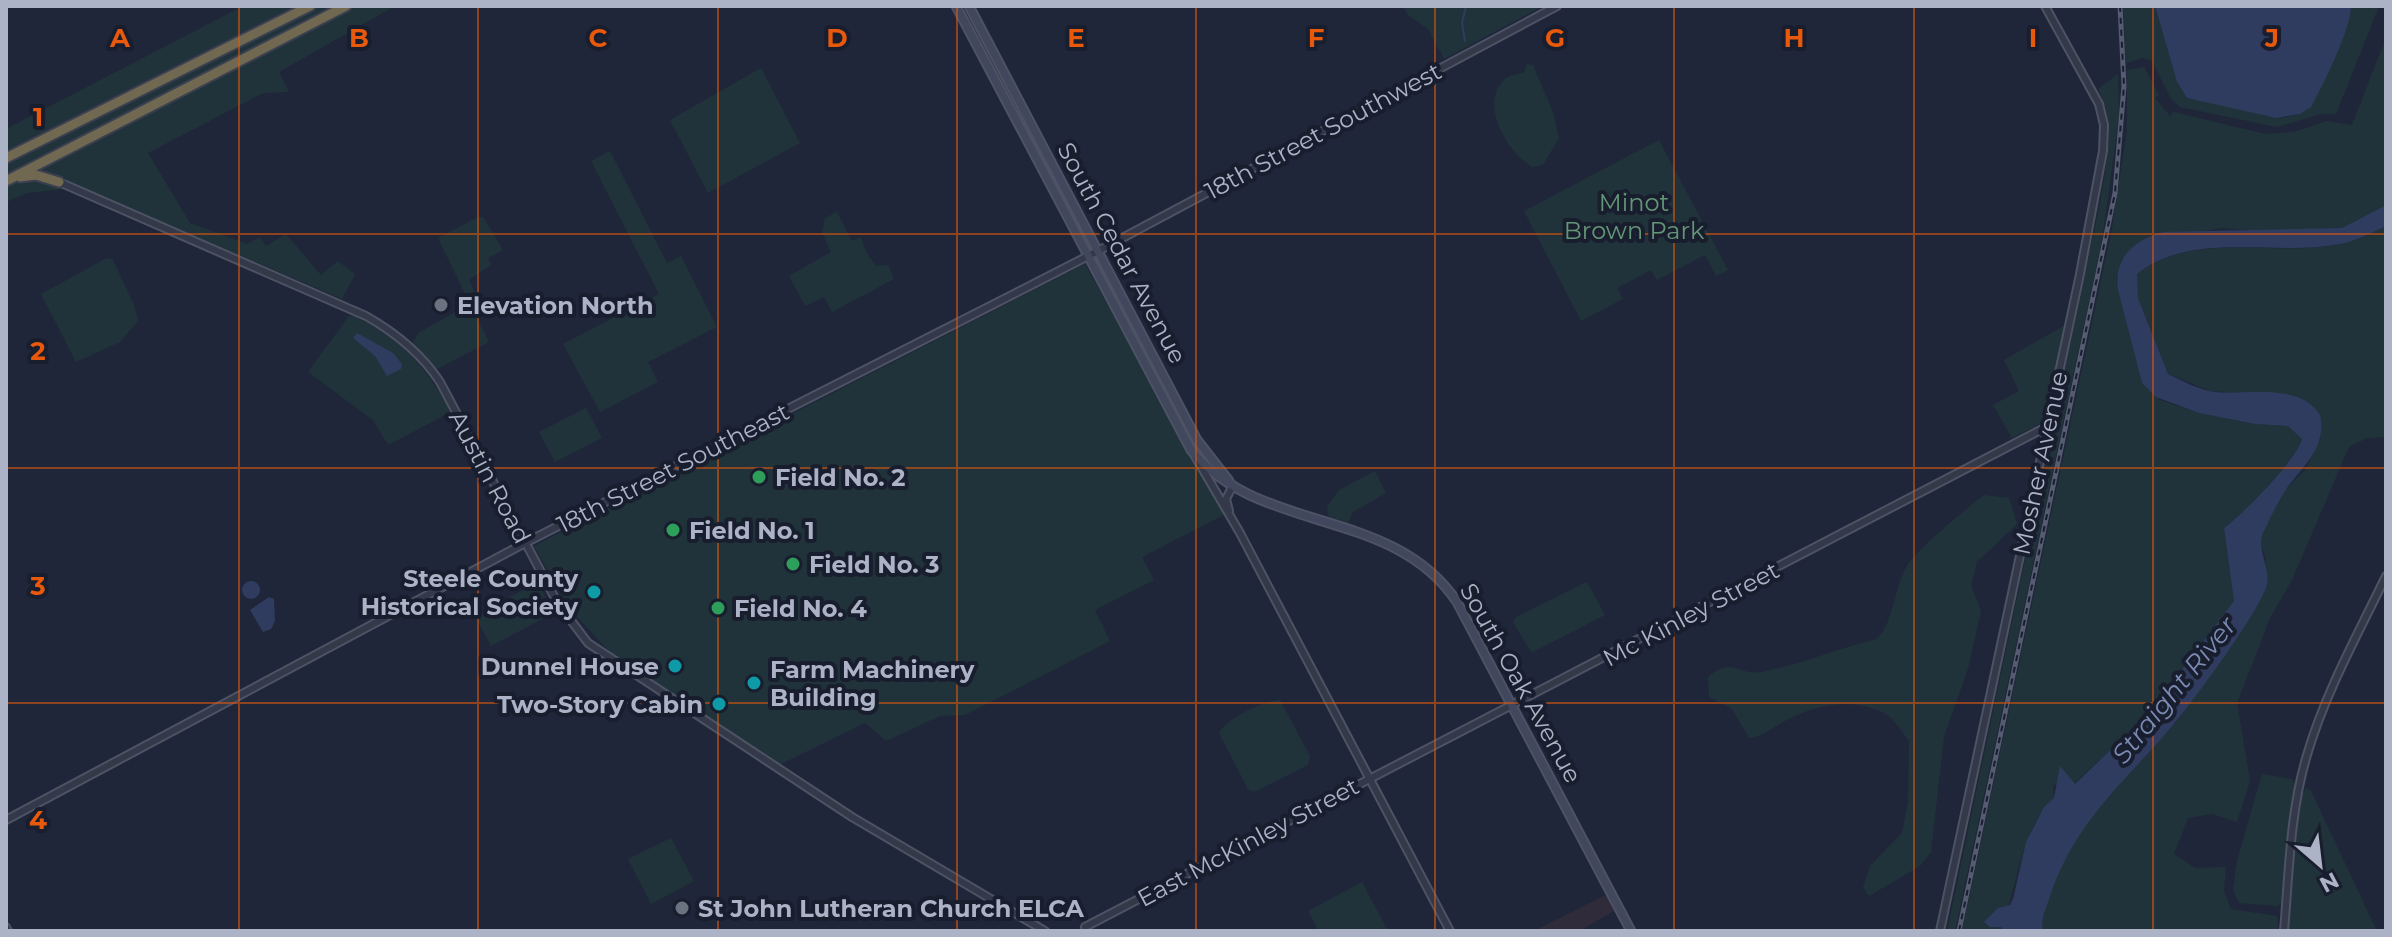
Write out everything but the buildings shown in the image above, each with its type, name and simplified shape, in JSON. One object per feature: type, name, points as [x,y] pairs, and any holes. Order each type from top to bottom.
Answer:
[{"type":"highway","points":[[6,158],[310,6]]},
{"type":"highway","points":[[6,182],[346,6]]},
{"type":"highway","points":[[6,151],[52,136]]},
{"type":"highway","points":[[59,182],[53,172],[53,164],[78,146]]},
{"type":"highway","points":[[6,182],[29,175],[59,182]]},
{"type":"main road","name":"South Cedar Avenue","points":[[956,6],[1191,450]]},
{"type":"main road","name":"South Cedar Avenue","points":[[969,6],[1197,440],[1233,485]]},
{"type":"main road","name":"South Oak Avenue","points":[[1191,450],[1215,475],[1259,499],[1394,546],[1422,563],[1457,602],[1631,931]]},
{"type":"street","name":"18th Street Southwest","points":[[1089,256],[1557,6]]},
{"type":"street","name":"Mosher Avenue","points":[[1940,931],[2090,229],[2104,130],[2099,104],[2045,6]]},
{"type":"street","name":"Austin Road","points":[[59,182],[366,316],[397,335],[440,382],[564,615],[598,651],[852,817],[1045,931]]},
{"type":"street","name":"18th Street Southeast","points":[[6,820],[525,543],[1089,256]]},
{"type":"street","name":"Mc Kinley Street","points":[[1369,778],[2048,426]]},
{"type":"street","name":"South Cedar Avenue","points":[[1191,450],[1230,514],[1450,931]]},
{"type":"street","points":[[1230,514],[1226,499],[1233,485]]},
{"type":"street","points":[[2284,931],[2295,812],[2306,755],[2322,713],[2386,576]]},
{"type":"street","name":"East McKinley Street","points":[[1085,927],[1369,778]]},
{"type":"shaded area","points":[[1603,896],[1607,897],[1614,911],[1579,931],[1534,931]]},
{"type":"green space","points":[[243,6],[395,6],[279,72],[289,92],[263,93],[148,153],[190,223],[247,244],[260,237],[266,246],[286,234],[321,275],[338,261],[355,274],[342,299],[69,182],[64,189],[27,193],[6,202],[6,129]]},
{"type":"green space","points":[[1403,6],[1543,6],[1444,59],[1428,29],[1408,15]]},
{"type":"green space","points":[[2123,6],[2155,6],[2177,82],[2187,98],[2283,117],[2304,110],[2314,101],[2351,6],[2379,6],[2336,114],[2321,114],[2277,127],[2180,107],[2171,99],[2152,61],[2143,58],[2126,63]]},
{"type":"green space","points":[[2386,38],[2386,205],[2342,228],[2264,231],[2221,228],[2141,242],[2121,261],[2116,280],[2142,383],[2160,400],[2199,413],[2255,424],[2288,426],[2302,438],[2280,472],[2224,528],[2234,601],[2168,688],[2130,731],[2074,784],[2053,785],[2054,798],[2034,826],[2021,859],[2002,927],[2004,931],[1962,931],[2112,229],[2127,130],[2127,70],[2144,67],[2159,95],[2155,98],[2170,116],[2174,112],[2265,134],[2294,132],[2327,121],[2352,125]]},
{"type":"green space","points":[[1527,64],[1533,65],[1553,112],[1559,138],[1543,165],[1532,167],[1514,151],[1499,127],[1494,100],[1506,78],[1524,72]]},
{"type":"green space","points":[[761,68],[800,143],[708,193],[670,120]]},
{"type":"green space","points":[[2118,74],[2119,118],[2102,240],[1955,931],[1947,931],[2101,198],[2109,129],[2098,89]]},
{"type":"green space","name":"Minot Brown Park","points":[[1659,140],[1728,270],[1716,276],[1705,255],[1657,280],[1651,270],[1617,288],[1623,299],[1581,321],[1524,211]]},
{"type":"green space","points":[[610,151],[667,263],[681,256],[717,327],[648,362],[658,382],[600,412],[563,344],[659,294],[591,161]]},
{"type":"green space","points":[[837,212],[852,241],[861,237],[866,252],[876,266],[888,265],[894,279],[832,312],[824,297],[805,306],[789,276],[831,252],[822,232],[825,218]]},
{"type":"green space","points":[[483,217],[503,250],[488,258],[491,265],[469,280],[476,294],[470,304],[438,238]]},
{"type":"green space","points":[[2386,226],[2386,437],[2367,438],[2349,447],[2292,580],[2270,618],[2237,703],[2250,781],[2237,822],[2212,814],[2188,818],[2174,854],[2195,868],[2226,867],[2224,891],[2231,909],[2277,916],[2279,931],[2043,931],[2042,921],[2055,877],[2083,826],[2115,785],[2176,722],[2259,602],[2267,584],[2265,555],[2259,542],[2262,534],[2284,491],[2305,470],[2321,437],[2259,394],[2210,391],[2168,374],[2138,298],[2137,274],[2159,261],[2183,253],[2235,248],[2315,248],[2352,241]]},
{"type":"green space","points":[[107,258],[113,260],[138,321],[120,342],[76,362],[41,294]]},
{"type":"green space","points":[[1085,264],[1224,515],[1142,557],[1154,580],[1095,610],[1110,641],[965,715],[940,716],[886,741],[865,723],[779,765],[612,654],[567,606],[534,546]]},
{"type":"green space","points":[[470,304],[489,342],[437,369],[413,343],[418,333]]},
{"type":"green space","points":[[349,316],[373,326],[411,356],[451,412],[388,445],[373,420],[308,372]]},
{"type":"green space","points":[[2065,325],[2045,421],[2012,438],[1993,405],[2019,391],[2004,360]]},
{"type":"green space","points":[[586,408],[602,438],[555,462],[539,432]]},
{"type":"green space","points":[[1375,471],[1386,493],[1353,512],[1348,523],[1328,516],[1327,507],[1339,490]]},
{"type":"green space","points":[[1984,495],[2009,498],[2017,524],[1977,562],[1971,586],[1981,611],[1968,669],[1944,736],[1931,852],[1920,866],[1869,896],[1863,888],[1870,866],[1902,833],[1908,803],[1909,741],[1901,730],[1884,713],[1846,704],[1807,711],[1749,738],[1732,709],[1709,697],[1708,677],[1730,667],[1753,673],[1776,669],[1877,639],[1891,614],[1907,566],[1931,539]]},
{"type":"green space","points":[[538,582],[552,611],[550,615],[491,646],[475,616]]},
{"type":"green space","points":[[1587,582],[1605,615],[1533,652],[1530,650],[1513,622],[1516,617]]},
{"type":"green space","points":[[1280,700],[1310,756],[1308,765],[1254,792],[1248,789],[1219,733],[1246,711]]},
{"type":"green space","points":[[2262,774],[2292,779],[2295,785],[2282,903],[2277,906],[2239,903],[2233,890],[2237,861]]},
{"type":"green space","points":[[2306,788],[2311,791],[2377,931],[2287,931],[2294,835]]},
{"type":"green space","points":[[671,838],[694,881],[651,904],[628,859]]},
{"type":"green space","points":[[1362,882],[1388,931],[1319,931],[1308,911]]},
{"type":"water","points":[[2155,6],[2351,6],[2342,42],[2311,107],[2300,114],[2276,118],[2187,98],[2177,82]]},
{"type":"water","name":"Straight River","points":[[2386,205],[2386,226],[2346,243],[2315,247],[2208,249],[2159,261],[2137,274],[2138,298],[2168,374],[2209,391],[2272,392],[2300,398],[2320,415],[2320,437],[2312,455],[2281,498],[2262,537],[2267,584],[2253,613],[2182,714],[2087,824],[2061,869],[2044,913],[2043,931],[2004,931],[2001,927],[1990,927],[1984,922],[1998,908],[2010,905],[2013,899],[2026,842],[2044,807],[2054,798],[2060,766],[2075,784],[2130,731],[2168,688],[2234,601],[2224,528],[2280,473],[2302,439],[2288,426],[2255,424],[2199,413],[2156,397],[2142,383],[2118,290],[2117,279],[2122,260],[2135,245],[2163,232],[2342,228]]},
{"type":"water","points":[[357,333],[393,353],[402,364],[401,369],[387,376],[375,356],[353,338]]},
{"type":"water","points":[[251,581],[260,590],[251,599],[242,590]]},
{"type":"water","points":[[269,597],[274,599],[275,621],[271,629],[263,632],[250,610]]},
{"type":"waterway","points":[[1465,41],[1462,23],[1466,6]]},
{"type":"railway","points":[[1959,931],[2115,193],[2124,86],[2120,6]]},
{"type":"place","name":"Elevation North","points":[[441,305]]},
{"type":"place","name":"Field No. 2","points":[[759,477]]},
{"type":"place","name":"Field No. 1","points":[[673,530]]},
{"type":"place","name":"Field No. 3","points":[[793,564]]},
{"type":"place","name":"Steele County Historical Society","points":[[594,592]]},
{"type":"place","name":"Field No. 4","points":[[718,608]]},
{"type":"place","name":"Dunnel House","points":[[675,666]]},
{"type":"place","name":"Farm Machinery Building","points":[[754,683]]},
{"type":"place","name":"Two-Story Cabin","points":[[719,704]]},
{"type":"place","name":"St John Lutheran Church ELCA","points":[[682,908]]}]
